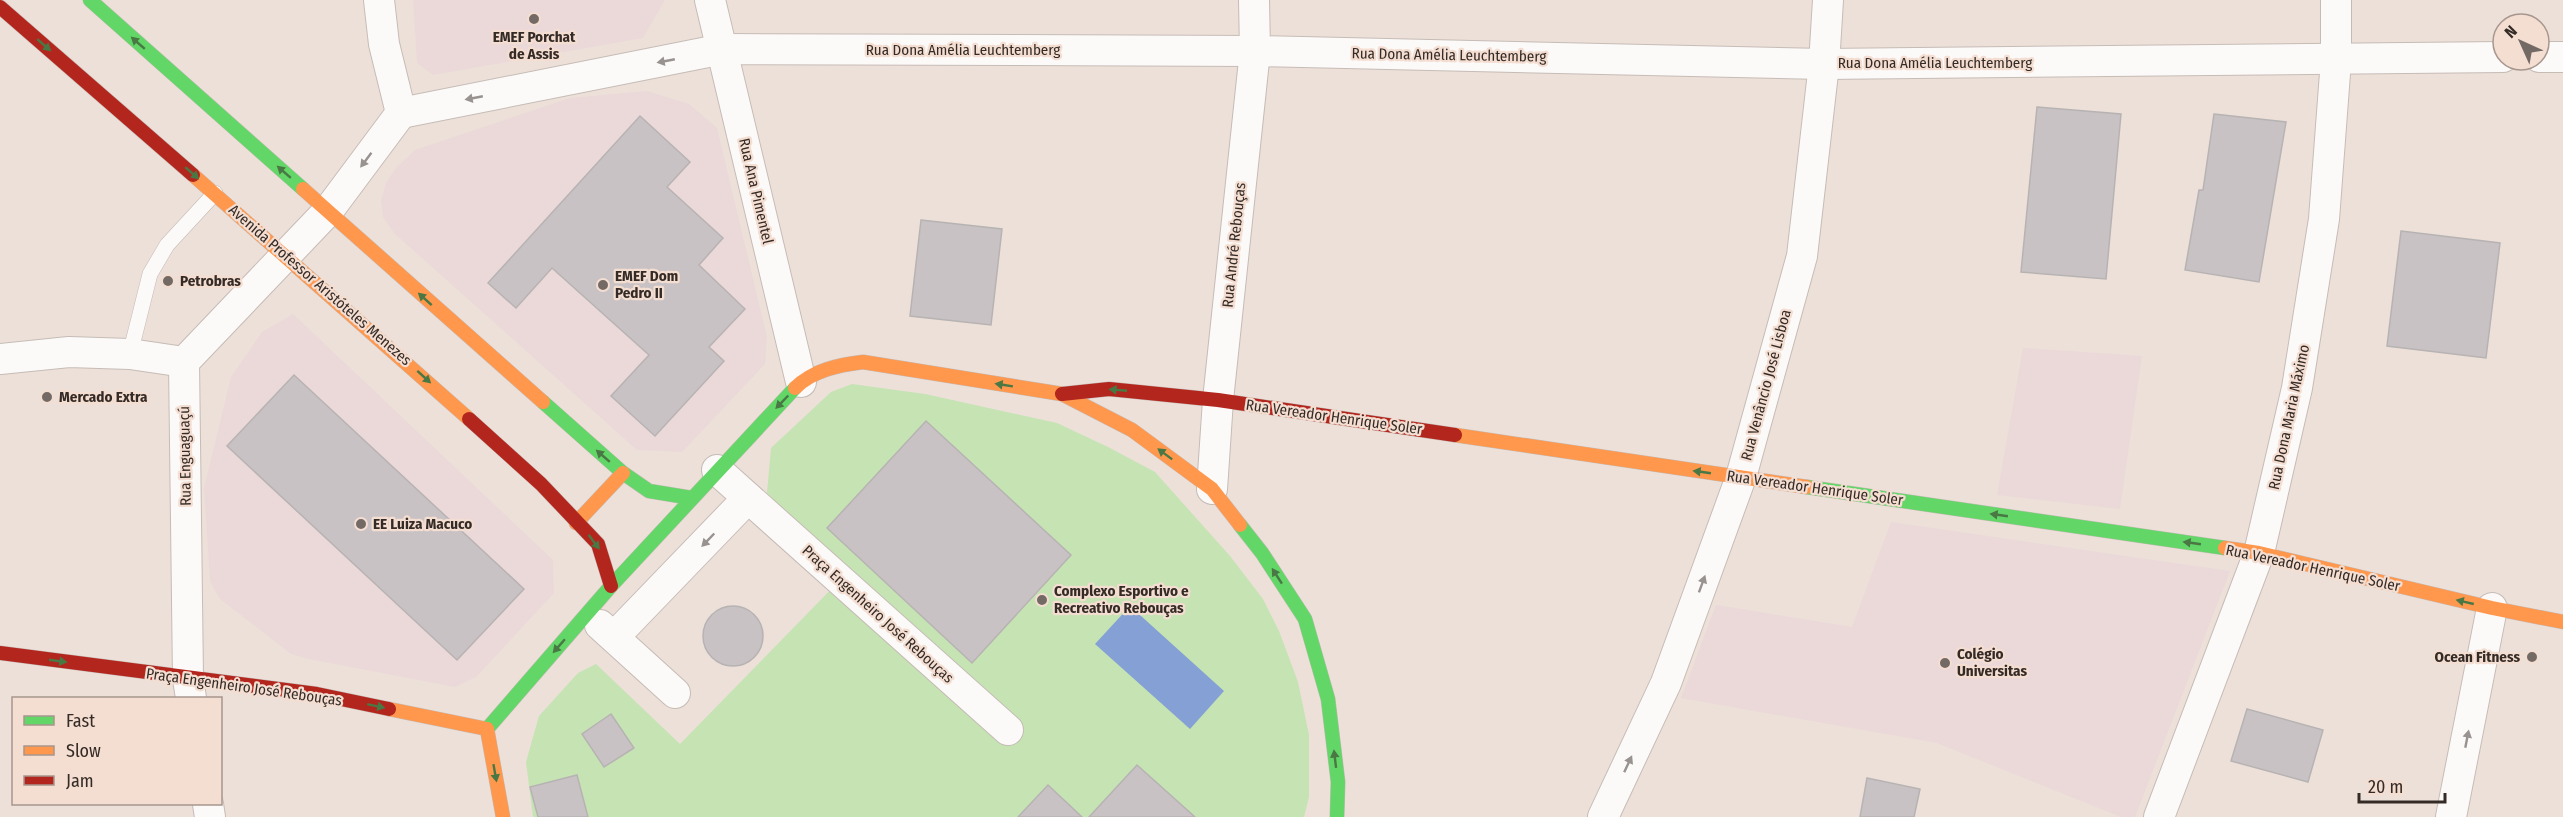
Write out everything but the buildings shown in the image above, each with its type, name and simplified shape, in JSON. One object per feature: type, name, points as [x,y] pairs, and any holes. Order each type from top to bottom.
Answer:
[{"type":"main road","points":[[90,0],[622,473],[650,490],[692,498]]},
{"type":"main road","name":"Avenida Professor Aristóteles Menezes","points":[[0,7],[483,429],[541,484],[598,544],[611,586]]},
{"type":"main road","points":[[502,817],[487,729],[611,586],[801,382],[834,365],[863,362],[1062,394],[1132,430],[1212,489],[1262,553],[1305,619],[1328,699],[1338,782],[1337,817]]},
{"type":"main road","name":"Rua Vereador Henrique Soler","points":[[1062,394],[1109,389],[1218,400],[2259,553],[2492,608],[2563,622]]},
{"type":"main road","points":[[576,522],[622,473]]},
{"type":"main road","name":"Praça Engenheiro José Rebouças","points":[[0,653],[190,689],[316,694],[487,729]]},
{"type":"street","points":[[0,359],[69,352],[130,354],[184,362],[328,211],[401,113],[384,44],[380,0]]},
{"type":"street","name":"Rua Ana Pimentel","points":[[710,0],[801,382]]},
{"type":"street","name":"Rua André Rebouças","points":[[1212,489],[1218,400],[1254,51],[1254,0]]},
{"type":"street","name":"Rua Venâncio José Lisboa","points":[[1603,817],[1666,683],[1741,477],[1802,256],[1824,64],[1828,0]]},
{"type":"street","name":"Rua Dona Maria Máximo","points":[[2159,817],[2259,553],[2297,388],[2324,219],[2336,60],[2336,0]]},
{"type":"street","name":"Rua Dona Amélia Leuchtemberg","points":[[401,113],[723,50],[1254,51],[1824,64],[2491,57]]},
{"type":"street","name":"Rua Enguaguaçú","points":[[184,362],[190,689]]},
{"type":"street","name":"Praça Engenheiro José Rebouças","points":[[717,470],[1008,730]]},
{"type":"street","points":[[614,637],[748,498]]},
{"type":"street","points":[[2451,817],[2492,608]]},
{"type":"street","points":[[586,614],[675,693]]},
{"type":"lane","points":[[130,354],[150,274],[167,245],[215,193]]},
{"type":"shaded area","name":"EMEF Porchat de Assis","points":[[413,0],[665,0],[643,38],[433,75],[417,63]]},
{"type":"shaded area","name":"EMEF Dom Pedro II","points":[[647,91],[689,104],[717,128],[767,337],[765,364],[682,452],[637,450],[394,233],[383,217],[381,201],[386,183],[395,169],[415,150],[570,98]]},
{"type":"shaded area","name":"EE Luiza Macuco","points":[[293,314],[553,560],[554,593],[476,677],[455,687],[291,654],[219,598],[210,581],[204,488],[231,377],[262,332]]},
{"type":"shaded area","points":[[2023,348],[2142,356],[2120,509],[1997,495]]},
{"type":"shaded area","name":"Colégio Universitas","points":[[1891,522],[2230,571],[2135,817],[2121,817],[1937,743],[1681,698],[1716,605],[1852,627]]},
{"type":"green space","name":"Complexo Esportivo e Recreativo Rebouças","points":[[852,384],[925,394],[1057,423],[1155,472],[1230,556],[1263,599],[1279,631],[1298,682],[1309,735],[1309,797],[1304,817],[533,817],[526,762],[539,716],[578,673],[596,664],[680,744],[847,573],[767,493],[771,448],[831,392]]},
{"type":"water","points":[[1130,606],[1224,691],[1190,729],[1095,644]]},
{"type":"traffic: fast","points":[[90,0],[303,189]]},
{"type":"traffic: fast","points":[[487,729],[611,586],[795,388]]},
{"type":"traffic: fast","points":[[543,402],[623,473],[649,491],[692,498]]},
{"type":"traffic: fast","points":[[1807,487],[2225,548]]},
{"type":"traffic: fast","points":[[1240,525],[1262,553],[1305,619],[1328,699],[1338,782],[1337,817]]},
{"type":"traffic: slow","points":[[193,175],[469,419]]},
{"type":"traffic: slow","points":[[303,189],[543,402]]},
{"type":"traffic: slow","points":[[795,388],[818,373],[863,362],[1062,394],[1132,430],[1212,489],[1240,525]]},
{"type":"traffic: slow","points":[[1455,435],[1807,487]]},
{"type":"traffic: slow","points":[[576,523],[623,473]]},
{"type":"traffic: slow","points":[[2225,548],[2259,553],[2492,608],[2563,622]]},
{"type":"traffic: slow","points":[[389,709],[487,729]]},
{"type":"traffic: slow","points":[[487,729],[503,817]]},
{"type":"traffic: jam","points":[[0,7],[193,175]]},
{"type":"traffic: jam","points":[[1062,394],[1109,389],[1218,400],[1455,435]]},
{"type":"traffic: jam","points":[[469,419],[541,484],[598,544],[611,586]]},
{"type":"traffic: jam","points":[[0,653],[317,694],[389,709]]},
{"type":"place","name":"EMEF Porchat de Assis","points":[[534,19]]},
{"type":"place","name":"Petrobras","points":[[168,281]]},
{"type":"place","name":"EMEF Dom Pedro II","points":[[603,285]]},
{"type":"place","name":"Mercado Extra","points":[[47,397]]},
{"type":"place","name":"EE Luiza Macuco","points":[[361,524]]},
{"type":"place","name":"Complexo Esportivo e Recreativo Rebouças","points":[[1042,600]]},
{"type":"place","name":"Ocean Fitness","points":[[2532,657]]},
{"type":"place","name":"Colégio Universitas","points":[[1945,663]]}]
